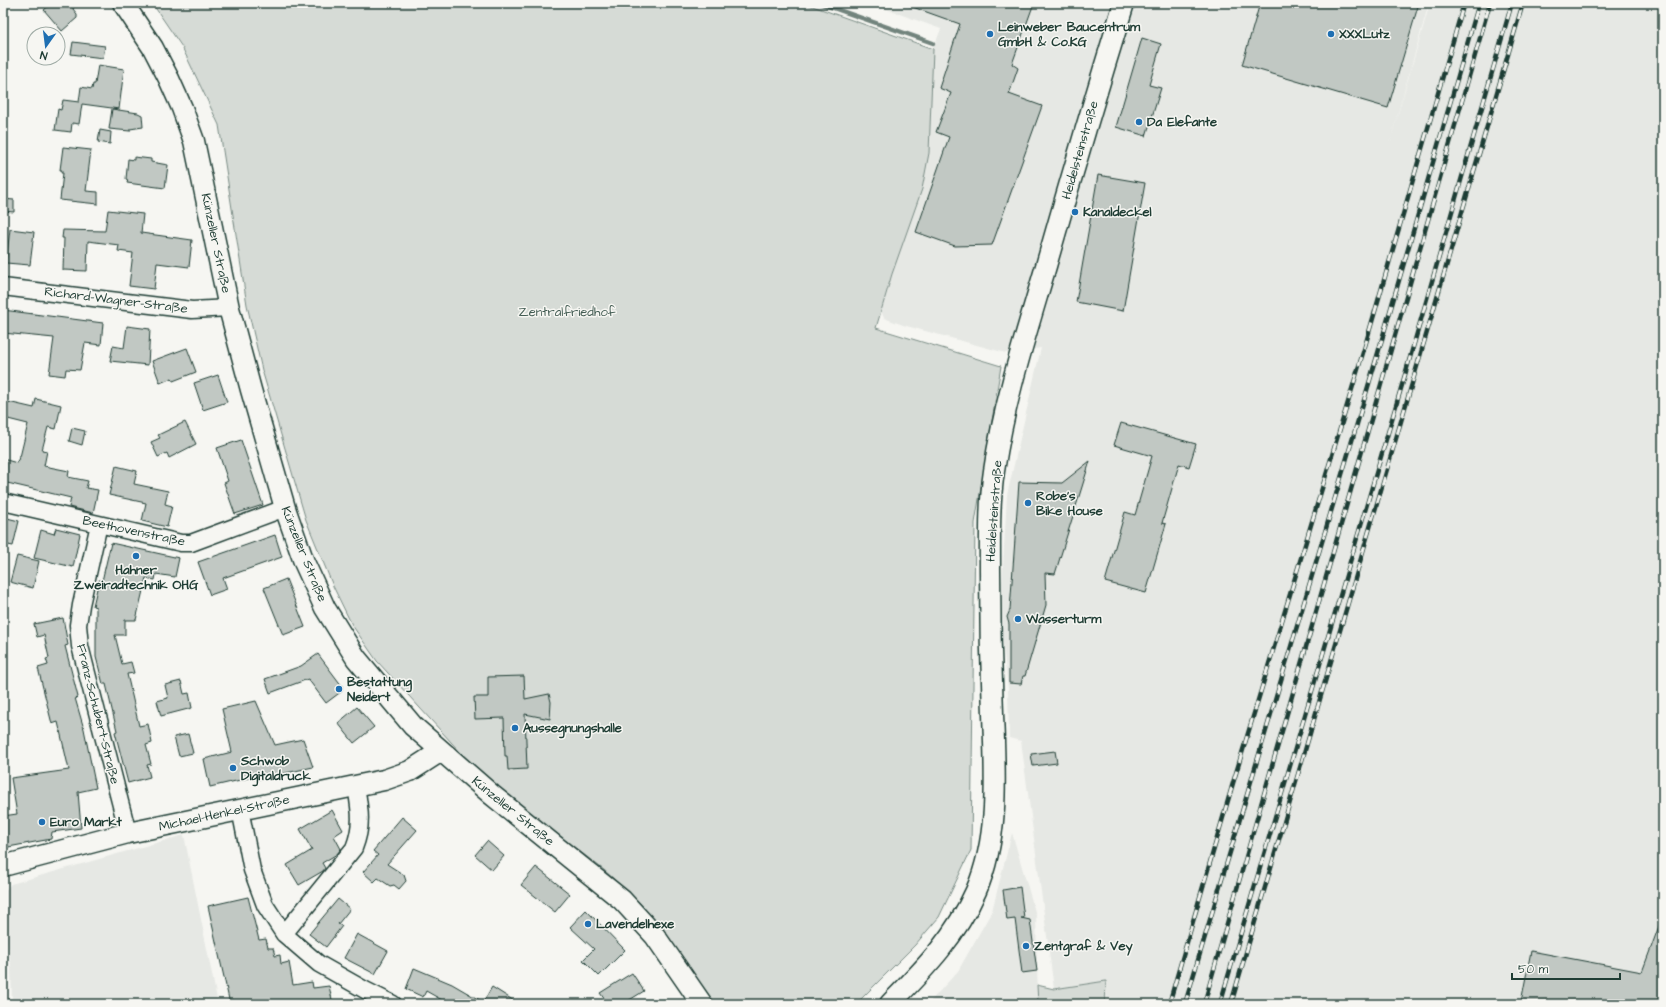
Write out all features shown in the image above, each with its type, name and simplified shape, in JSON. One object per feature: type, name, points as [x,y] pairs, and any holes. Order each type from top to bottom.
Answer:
[{"type":"main road","name":"Künzeller Straße","points":[[123,3],[153,48],[169,79],[187,121],[202,174],[230,308],[245,368],[285,508],[304,562],[325,608],[345,641],[368,672],[413,726],[492,795],[622,900],[655,936],[702,1004]]},
{"type":"main road","name":"Heidelsteinstraße","points":[[890,1004],[945,945],[957,927],[976,890],[987,855],[994,812],[994,752],[990,644],[990,529],[994,473],[1002,427],[1020,356],[1124,3]]},
{"type":"main road","name":"Michael-Henkel-Straße","points":[[3,866],[128,834],[240,809],[384,780],[410,771],[441,751]]},
{"type":"street","name":"Richard-Wagner-Straße","points":[[3,287],[192,310],[230,308]]},
{"type":"street","name":"Beethovenstraße","points":[[3,502],[180,543],[191,544],[285,508]]},
{"type":"street","name":"Franz-Schubert-Straße","points":[[99,524],[78,625],[80,646],[128,834]]},
{"type":"street","points":[[284,934],[354,848],[361,824],[361,813],[356,786]]},
{"type":"street","points":[[240,809],[252,870],[265,905],[284,934],[319,964],[393,1004]]},
{"type":"shaded area","points":[[869,3],[1429,3],[1389,145],[1430,3],[1663,3],[1663,1004],[1105,1004],[1106,981],[1054,989],[1021,741],[1009,738],[1008,689],[1000,618],[1007,495],[1041,348],[1006,353],[903,325],[884,318],[881,311],[929,153],[933,49],[941,29]]},
{"type":"shaded area","points":[[1012,833],[1036,915],[1038,1004],[928,1004],[958,971],[992,911]]},
{"type":"shaded area","points":[[184,835],[218,1004],[12,1004],[11,966],[3,914],[3,893],[11,884]]},
{"type":"green space","name":"Zentralfriedhof","points":[[152,3],[804,3],[933,49],[929,153],[922,189],[892,274],[876,328],[1001,366],[975,523],[971,850],[939,917],[915,945],[856,1004],[714,1004],[671,941],[640,903],[604,870],[501,791],[462,754],[377,661],[352,625],[333,586],[306,520],[262,370],[247,305],[219,125],[182,47]]},
{"type":"green space","points":[[1106,981],[1105,1004],[1038,1004],[1037,985],[1054,989]]},
{"type":"building","points":[[52,3],[75,3],[73,9],[77,14],[77,18],[66,28],[66,26],[58,26],[44,10]]},
{"type":"building","points":[[907,3],[1034,3],[1012,64],[1018,68],[1009,94],[1042,106],[992,245],[955,246],[916,232],[949,137],[936,132],[951,93],[939,88],[960,24],[907,5]]},
{"type":"building","name":"XXXLutz","points":[[1260,3],[1419,3],[1388,108],[1242,65]]},
{"type":"building","points":[[1142,38],[1161,44],[1149,85],[1161,88],[1146,136],[1116,127]]},
{"type":"building","points":[[73,42],[105,46],[103,58],[71,54]]},
{"type":"building","points":[[98,65],[124,69],[119,109],[82,104],[79,124],[72,123],[71,132],[55,130],[58,109],[61,110],[63,100],[79,102],[81,87],[92,89],[93,84],[95,84]]},
{"type":"building","points":[[112,109],[142,115],[143,127],[130,129],[130,131],[109,129]]},
{"type":"building","points":[[100,130],[111,132],[110,144],[98,142]]},
{"type":"building","points":[[63,147],[91,150],[86,191],[98,192],[98,204],[60,200],[63,173],[61,173],[62,170],[60,170]]},
{"type":"building","points":[[134,157],[151,159],[151,162],[168,165],[165,188],[127,183],[128,159],[134,160]]},
{"type":"building","points":[[1098,175],[1145,183],[1123,311],[1076,302]]},
{"type":"building","points":[[3,199],[14,200],[14,212],[3,211]]},
{"type":"building","points":[[108,210],[143,214],[141,233],[192,240],[189,267],[157,263],[154,289],[129,286],[133,253],[118,251],[119,245],[88,241],[87,271],[63,270],[63,230],[105,231]]},
{"type":"building","points":[[10,229],[34,232],[30,265],[6,263]]},
{"type":"building","points":[[3,310],[103,323],[101,345],[85,343],[80,370],[66,369],[65,376],[49,374],[54,338],[3,333]]},
{"type":"building","points":[[127,326],[150,329],[148,365],[110,361],[113,346],[124,348]]},
{"type":"building","points":[[187,348],[196,372],[173,381],[172,378],[160,383],[152,361]]},
{"type":"building","points":[[218,375],[227,402],[203,410],[194,383]]},
{"type":"building","points":[[36,399],[61,405],[56,429],[48,427],[42,450],[47,451],[44,466],[69,471],[68,477],[88,481],[86,488],[98,490],[93,513],[69,507],[71,498],[3,482],[3,459],[17,463],[20,457],[28,424],[4,418],[8,402],[34,408]]},
{"type":"building","points":[[185,422],[196,444],[169,458],[167,453],[158,457],[151,442],[160,438],[158,435]]},
{"type":"building","points":[[1121,423],[1196,444],[1189,467],[1179,464],[1162,523],[1166,524],[1146,593],[1105,582],[1125,512],[1135,515],[1152,456],[1114,445]]},
{"type":"building","points":[[72,428],[85,431],[82,445],[69,441]]},
{"type":"building","points":[[241,440],[263,505],[235,514],[224,483],[228,481],[217,448]]},
{"type":"building","points":[[1090,461],[1055,574],[1045,573],[1046,605],[1025,676],[1023,676],[1021,684],[1009,683],[1009,624],[1007,617],[1010,610],[1019,482],[1062,483]]},
{"type":"building","points":[[116,466],[137,471],[134,484],[168,491],[165,504],[172,506],[167,527],[142,521],[146,503],[109,495]]},
{"type":"building","points":[[3,517],[19,521],[13,546],[3,544]]},
{"type":"building","points":[[56,528],[80,534],[73,567],[34,558],[41,530],[54,534]]},
{"type":"building","points":[[275,535],[282,557],[223,578],[227,589],[210,595],[198,562]]},
{"type":"building","points":[[111,543],[179,558],[175,577],[156,574],[155,580],[146,578],[136,620],[125,620],[125,635],[115,635],[122,664],[131,662],[134,673],[127,674],[139,726],[148,724],[152,743],[146,745],[151,764],[147,765],[150,777],[128,783],[115,732],[117,731],[106,684],[103,684],[96,657],[96,607],[93,606],[99,580],[102,581]]},
{"type":"building","points":[[17,556],[39,561],[33,588],[10,582]]},
{"type":"building","points":[[286,579],[305,627],[283,635],[264,588]]},
{"type":"building","points":[[63,618],[68,645],[65,646],[78,697],[75,698],[84,729],[96,788],[78,792],[81,828],[52,832],[51,839],[3,848],[3,816],[17,814],[11,778],[69,770],[58,722],[52,724],[38,668],[48,665],[46,659],[49,658],[44,635],[37,637],[34,624]]},
{"type":"building","points":[[318,654],[342,686],[342,691],[326,703],[308,679],[270,693],[265,679],[301,666]]},
{"type":"building","name":"Aussegnungshalle","points":[[524,676],[525,699],[549,694],[551,702],[550,719],[525,714],[527,769],[508,770],[507,756],[505,756],[504,718],[475,719],[474,697],[488,697],[488,677]]},
{"type":"building","points":[[181,681],[184,694],[189,693],[192,708],[161,716],[157,701],[168,698],[165,685]]},
{"type":"building","points":[[256,701],[275,745],[303,739],[313,767],[259,779],[254,779],[253,777],[210,787],[204,759],[232,752],[222,709]]},
{"type":"building","points":[[357,707],[374,727],[354,743],[338,723]]},
{"type":"building","points":[[188,734],[193,753],[179,756],[174,737]]},
{"type":"building","points":[[1055,751],[1057,763],[1033,766],[1031,754]]},
{"type":"building","points":[[332,810],[343,830],[334,836],[341,849],[337,854],[322,863],[325,868],[323,871],[299,885],[287,865],[312,850],[300,829]]},
{"type":"building","points":[[402,817],[417,830],[387,864],[404,875],[406,881],[399,889],[394,885],[390,886],[378,878],[374,882],[363,872],[378,855],[373,851]]},
{"type":"building","points":[[487,841],[504,856],[492,870],[475,855]]},
{"type":"building","points":[[536,867],[570,894],[555,912],[521,885]]},
{"type":"building","name":"Zentgraf & Vey","points":[[1020,887],[1024,918],[1021,918],[1030,920],[1037,971],[1022,973],[1015,919],[1007,920],[1003,890]]},
{"type":"building","points":[[248,897],[259,940],[266,939],[268,948],[273,948],[275,956],[280,955],[281,964],[289,962],[293,985],[312,982],[313,988],[329,986],[333,1004],[230,1004],[208,906]]},
{"type":"building","points":[[338,899],[350,909],[338,924],[342,926],[326,947],[309,934]]},
{"type":"building","points":[[586,910],[625,950],[599,976],[583,960],[594,949],[570,927]]},
{"type":"building","points":[[1662,918],[1663,999],[1661,1004],[1533,1004],[1521,1002],[1531,951],[1642,972]]},
{"type":"building","points":[[357,934],[388,951],[375,974],[344,958]]},
{"type":"building","points":[[414,968],[452,984],[483,1002],[492,987],[519,1004],[449,1004],[426,991],[423,997],[406,989]]},
{"type":"building","points":[[632,973],[644,991],[623,1004],[608,1004],[600,993]]},
{"type":"waterway","points":[[819,3],[933,43]]},
{"type":"railway","points":[[1169,1004],[1233,783],[1365,346],[1464,3]]},
{"type":"railway","points":[[1185,1004],[1378,353],[1479,3]]},
{"type":"railway","points":[[1204,1004],[1490,3]]},
{"type":"railway","points":[[1220,1004],[1407,368],[1512,3]]},
{"type":"railway","points":[[1231,1004],[1523,3]]},
{"type":"place","name":"Leinweber Baucentrum GmbH & Co.KG","points":[[990,34]]},
{"type":"place","name":"XXXLutz","points":[[1331,34]]},
{"type":"place","name":"Da Elefante","points":[[1139,122]]},
{"type":"place","name":"Kanaldeckel","points":[[1075,212]]},
{"type":"place","name":"Robe's Bike House","points":[[1028,503]]},
{"type":"place","name":"Hahner Zweiradtechnik OHG","points":[[136,556]]},
{"type":"place","name":"Wasserturm","points":[[1018,619]]},
{"type":"place","name":"Bestattung Neidert","points":[[339,689]]},
{"type":"place","name":"Aussegnungshalle","points":[[515,728]]},
{"type":"place","name":"Schwob Digitaldruck","points":[[233,768]]},
{"type":"place","name":"Euro Markt","points":[[42,822]]},
{"type":"place","name":"Lavendelhexe","points":[[588,924]]},
{"type":"place","name":"Zentgraf & Vey","points":[[1026,946]]}]
